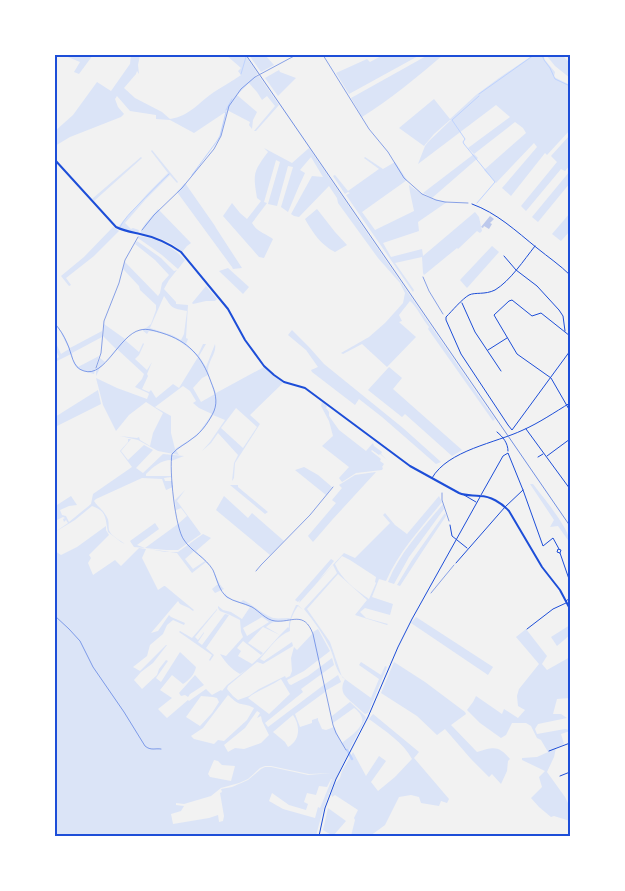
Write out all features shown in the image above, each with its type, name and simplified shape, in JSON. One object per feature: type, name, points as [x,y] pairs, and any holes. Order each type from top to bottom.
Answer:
[{"type":"main road","points":[[55,160],[100,209],[112,225],[120,230],[163,241],[181,252],[228,309],[245,340],[264,366],[284,382],[305,388],[403,461],[432,478],[464,495],[488,497],[505,507],[542,567],[560,590],[570,610]]},
{"type":"street","points":[[472,204],[489,211],[503,221],[570,275]]},
{"type":"street","points":[[535,246],[516,270],[496,289],[489,293],[468,296],[444,316],[460,354],[512,430],[570,351]]},
{"type":"street","points":[[504,256],[516,270],[537,286],[559,310],[565,332]]},
{"type":"street","points":[[570,336],[541,313],[532,316],[512,300],[494,315],[517,354],[550,378],[570,411]]},
{"type":"street","points":[[462,302],[475,332],[501,371]]},
{"type":"street","points":[[561,328],[564,325]]},
{"type":"street","points":[[487,350],[507,338]]},
{"type":"street","points":[[432,478],[443,464],[479,446],[526,429],[570,403]]},
{"type":"street","points":[[526,429],[570,489]]},
{"type":"street","points":[[497,432],[507,444],[508,451]]},
{"type":"street","points":[[546,456],[570,440]]},
{"type":"street","points":[[319,836],[325,808],[336,778],[368,717],[398,647],[503,456],[508,453],[543,546],[553,538],[561,550],[560,553],[570,582]]},
{"type":"street","points":[[538,458],[544,454]]},
{"type":"street","points":[[456,562],[505,507],[523,490]]},
{"type":"street","points":[[464,495],[477,502]]},
{"type":"street","points":[[450,525],[450,533],[467,549]]},
{"type":"street","points":[[527,629],[570,598]]},
{"type":"street","points":[[549,751],[570,743]]},
{"type":"street","points":[[560,776],[570,772]]},
{"type":"path","points":[[96,370],[101,353],[104,321],[114,298],[125,260],[140,234],[154,215],[182,188],[214,149],[221,136],[230,106],[241,89],[255,77],[296,55]]},
{"type":"path","points":[[323,55],[369,129],[388,152],[408,182],[422,194],[436,200],[472,204]]},
{"type":"path","points":[[423,277],[444,316]]},
{"type":"path","points":[[55,324],[68,343],[76,366],[84,372],[96,370],[132,333],[146,329],[180,340],[192,349],[202,361],[216,398],[214,412],[201,432],[172,454],[170,462],[171,476],[179,532],[186,543],[212,569],[220,588],[227,597],[252,607],[273,620],[296,618],[303,620],[310,627],[333,725],[346,750]]},
{"type":"path","points":[[256,572],[310,515],[333,487]]},
{"type":"path","points":[[442,493],[442,500],[450,525]]},
{"type":"path","points":[[426,593],[431,593],[456,562]]},
{"type":"path","points":[[55,616],[80,642],[93,667],[145,746],[148,749],[162,750]]},
{"type":"shaded area","points":[[63,55],[93,55],[79,74],[74,72],[80,62]]},
{"type":"shaded area","points":[[131,55],[140,55],[139,74],[137,71],[124,88],[135,98],[162,112],[170,119],[189,112],[214,92],[241,75],[238,71],[241,68],[226,55],[245,55],[258,74],[255,76],[259,76],[279,105],[254,131],[275,106],[267,96],[262,100],[249,83],[237,95],[257,112],[253,120],[252,129],[249,125],[250,122],[227,110],[226,113],[194,133],[170,120],[156,119],[156,115],[130,111],[117,96],[115,99],[118,107],[124,114],[121,117],[70,137],[55,146],[55,131],[73,115],[97,82],[111,91],[130,64]]},
{"type":"shaded area","points":[[249,55],[265,55],[274,65],[261,72]]},
{"type":"shaded area","points":[[383,55],[420,55],[349,94],[336,73],[367,59],[370,62]]},
{"type":"shaded area","points":[[428,55],[443,55],[414,80],[362,117],[351,98]]},
{"type":"shaded area","points":[[533,55],[543,55],[555,72],[554,77],[570,85],[570,130],[547,155],[545,153],[511,196],[502,188],[537,147],[534,143],[496,183],[484,170],[526,133],[523,128],[515,122],[474,154],[468,148],[510,117],[496,105],[418,164],[428,142],[451,120],[434,134],[424,146],[399,128],[434,99],[450,119],[476,95],[499,78]]},
{"type":"shaded area","points":[[546,55],[562,55],[570,63],[570,78],[555,66]]},
{"type":"shaded area","points":[[279,70],[296,78],[278,96],[265,78]]},
{"type":"shaded area","points":[[570,135],[570,165],[565,171],[561,169],[526,211],[521,206],[557,162],[551,156]]},
{"type":"shaded area","points":[[264,148],[292,163],[309,148],[495,419],[493,421],[410,301],[399,315],[402,321],[399,322],[416,337],[387,367],[362,344],[343,354],[341,353],[369,337],[385,323],[403,303],[405,293],[400,283],[378,258],[338,203],[329,186],[299,217],[291,214],[312,176],[323,177],[311,157],[300,170],[305,173],[288,212],[281,207],[293,167],[288,166],[277,206],[268,204],[280,162],[276,160],[264,202],[267,203],[252,223],[273,239],[264,258],[259,257],[223,216],[232,203],[247,219],[261,201],[257,198],[255,173],[268,152]]},
{"type":"shaded area","points":[[152,150],[178,182],[170,175],[125,223],[131,229],[139,230],[138,233],[127,231],[118,227],[168,173]]},
{"type":"shaded area","points":[[474,154],[478,158],[432,198],[423,193]]},
{"type":"shaded area","points":[[141,157],[94,201],[92,199]]},
{"type":"shaded area","points":[[365,157],[383,169],[395,162],[407,180],[362,212],[375,230],[414,211],[409,185],[427,196],[447,202],[418,222],[419,231],[383,243],[391,257],[422,249],[423,256],[475,212],[479,217],[482,231],[480,233],[477,231],[458,249],[424,275],[422,257],[395,263],[414,290],[413,292],[346,195],[350,193],[345,194],[333,176],[335,175],[348,191],[379,169]]},
{"type":"shaded area","points":[[570,171],[570,183],[538,222],[532,217]]},
{"type":"shaded area","points":[[185,183],[242,268],[233,269],[177,192]]},
{"type":"shaded area","points":[[158,209],[191,243],[182,252],[168,242],[140,233]]},
{"type":"shaded area","points":[[317,209],[347,245],[335,252],[318,238],[305,219]]},
{"type":"shaded area","points":[[570,213],[570,231],[561,241],[552,234]]},
{"type":"shaded area","points":[[113,227],[119,231],[94,256],[66,278],[71,285],[69,286],[61,276],[84,257]]},
{"type":"shaded area","points":[[139,236],[164,244],[185,260],[178,269],[138,238]]},
{"type":"shaded area","points":[[137,241],[161,258],[174,271],[177,270],[164,289],[176,304],[188,305],[186,338],[188,339],[186,344],[198,355],[203,344],[206,344],[199,356],[206,367],[215,344],[215,351],[208,370],[216,393],[264,367],[283,383],[250,415],[260,424],[235,463],[232,481],[234,463],[238,455],[218,433],[202,451],[225,420],[213,415],[197,436],[176,450],[179,455],[158,451],[138,440],[120,436],[139,437],[140,440],[150,446],[153,433],[163,413],[146,402],[129,415],[116,431],[103,405],[96,378],[147,399],[149,394],[135,387],[144,374],[117,349],[100,368],[96,376],[100,358],[105,362],[116,349],[103,336],[104,324],[125,339],[132,333],[151,324],[156,310],[156,305],[140,290],[139,286],[123,269],[125,262],[158,296],[162,283],[169,275],[155,260],[135,244]],"holes":[[[164,296],[173,307],[187,311],[184,334],[181,340],[150,328]],[[142,330],[147,334],[149,331],[169,336],[188,347],[198,357],[179,388],[173,384],[156,398],[151,390],[149,392],[142,389],[152,362],[147,370],[135,359],[144,344],[139,352],[125,340],[132,333]],[[208,375],[215,394],[201,402],[193,388],[202,378]],[[183,386],[190,391],[196,401],[193,403],[212,414],[194,437],[175,449],[171,433],[171,416],[155,407]],[[236,408],[257,427],[243,448],[221,428]]]},
{"type":"shaded area","points":[[492,246],[499,252],[467,288],[460,280]]},
{"type":"shaded area","points":[[228,268],[249,287],[243,294],[219,271]]},
{"type":"shaded area","points":[[206,286],[217,299],[215,301],[193,304],[192,303]]},
{"type":"shaded area","points":[[55,322],[70,348],[102,331],[102,337],[72,353],[73,360],[71,354],[55,362],[59,357],[55,348],[55,341],[61,354],[69,349]]},
{"type":"shaded area","points":[[292,330],[324,364],[403,428],[441,462],[436,464],[359,399],[355,405],[312,372],[311,370],[318,367],[306,350],[288,335]]},
{"type":"shaded area","points":[[99,356],[94,374],[76,367],[73,360],[78,367]]},
{"type":"shaded area","points":[[389,367],[402,378],[393,389],[462,450],[452,456],[405,414],[402,417],[368,390]]},
{"type":"shaded area","points":[[98,390],[101,404],[55,427],[55,417]]},
{"type":"shaded area","points":[[322,402],[327,406],[329,416],[339,430],[366,451],[373,443],[382,452],[381,454],[387,460],[380,454],[371,451],[384,464],[382,470],[356,473],[342,482],[339,478],[349,467],[322,446],[333,436],[329,421],[321,406]]},
{"type":"shaded area","points":[[128,439],[131,439],[121,451],[128,460],[144,445],[153,450],[136,468],[143,473],[163,454],[184,456],[171,461],[167,460],[154,466],[146,474],[146,476],[171,476],[164,478],[165,481],[172,481],[173,487],[166,490],[162,479],[142,478],[94,501],[107,516],[110,532],[125,544],[108,532],[103,513],[92,506],[75,520],[55,532],[68,523],[66,520],[64,522],[63,519],[65,518],[63,517],[55,521],[55,503],[57,505],[71,496],[77,505],[60,510],[69,522],[91,504],[93,494],[132,467],[120,451],[128,442]]},
{"type":"shaded area","points":[[304,467],[318,475],[332,487],[326,495],[295,470]]},
{"type":"shaded area","points":[[376,472],[313,542],[308,536],[336,503],[332,500],[342,488],[339,485],[355,475]]},
{"type":"shaded area","points":[[530,484],[533,484],[555,513],[569,537],[570,543],[558,526],[550,527],[554,520]]},
{"type":"shaded area","points":[[230,485],[238,485],[268,512],[265,514]]},
{"type":"shaded area","points":[[185,490],[177,501],[201,534],[178,550],[166,550],[134,547],[130,541],[155,523],[159,529],[137,545],[145,548],[187,516],[181,508],[176,510],[175,500]]},
{"type":"shaded area","points":[[224,496],[248,518],[252,513],[284,541],[270,555],[216,510]]},
{"type":"shaded area","points":[[439,496],[442,502],[404,549],[386,581],[379,579],[372,597],[393,604],[390,615],[365,608],[360,612],[366,618],[387,625],[355,615],[367,600],[338,574],[307,609],[330,642],[342,676],[337,669],[327,643],[304,609],[337,573],[333,565],[299,603],[300,600],[298,602],[295,600],[331,559],[334,561],[318,581],[344,553],[355,558],[390,523],[383,515],[385,513],[395,525],[407,534]],"holes":[[[342,556],[376,577],[376,583],[369,599],[345,579],[335,564]]]},
{"type":"shaded area","points":[[443,504],[444,509],[409,557],[394,584],[388,582],[405,550]]},
{"type":"shaded area","points":[[445,513],[446,516],[400,586],[397,585],[412,560]]},
{"type":"shaded area","points":[[106,526],[109,535],[89,555],[91,558],[88,563],[93,575],[115,560],[121,566],[139,548],[146,549],[142,558],[158,590],[165,586],[194,610],[180,604],[178,601],[151,633],[158,631],[169,615],[185,623],[184,625],[173,620],[167,625],[163,634],[150,645],[147,656],[133,667],[140,671],[167,645],[153,663],[134,680],[142,689],[157,675],[166,660],[168,661],[156,678],[161,682],[180,652],[196,667],[191,677],[183,684],[172,675],[160,690],[172,698],[158,709],[167,718],[188,700],[206,689],[212,695],[222,691],[246,670],[240,674],[229,666],[220,654],[226,656],[243,637],[240,620],[220,611],[218,606],[242,619],[250,607],[227,598],[224,595],[225,593],[230,598],[241,602],[243,600],[273,618],[290,618],[289,620],[269,624],[266,627],[280,635],[289,628],[290,619],[296,605],[298,605],[303,610],[298,606],[290,624],[290,631],[278,639],[260,659],[264,661],[292,642],[293,646],[263,664],[257,662],[228,686],[227,689],[238,700],[285,676],[286,678],[290,676],[294,647],[297,650],[318,629],[330,651],[304,671],[287,680],[291,685],[308,676],[332,658],[334,665],[301,689],[303,692],[265,723],[268,727],[338,675],[341,682],[325,691],[295,714],[300,727],[312,723],[312,720],[318,718],[322,729],[326,730],[334,727],[348,755],[329,794],[316,836],[314,836],[314,833],[313,836],[55,836],[55,551],[61,555],[77,547]],"holes":[[[262,617],[269,622],[247,636],[243,628]],[[263,627],[280,635],[262,655],[252,664],[238,656],[241,651],[237,648],[243,641],[261,655],[263,653],[248,643]],[[281,679],[290,694],[269,714],[248,698]],[[228,695],[238,703],[254,708],[247,720],[224,741],[218,740],[214,744],[194,739],[191,736],[203,728]],[[201,696],[217,698],[219,702],[200,726],[186,717]],[[257,711],[260,713],[257,718],[261,716],[269,735],[261,743],[244,749],[235,748],[228,752],[224,745],[245,728]],[[293,715],[298,728],[297,736],[288,747],[273,732]],[[214,760],[222,765],[235,766],[231,781],[210,777],[208,774]],[[265,766],[271,766],[309,774],[332,773],[308,775],[265,767],[248,780],[232,787],[221,789],[223,821],[219,822],[218,815],[173,824],[171,814],[181,811],[184,806],[176,805],[176,803],[184,804],[211,796],[221,788],[248,779],[260,768]],[[332,779],[320,808],[318,807],[315,818],[283,809],[269,801],[272,793],[289,805],[306,810],[308,804],[304,802],[307,793],[316,795],[319,786],[327,787]]]},
{"type":"shaded area","points":[[203,534],[211,538],[196,551],[206,562],[192,573],[177,553],[170,552],[178,552]],"holes":[[[194,551],[205,561],[193,569],[185,559]]]},
{"type":"shaded area","points":[[212,569],[224,589],[215,593],[212,589],[218,584]]},
{"type":"shaded area","points":[[217,609],[195,637],[198,640],[204,632],[198,642],[202,645],[225,614],[229,615],[206,648],[214,655],[210,661],[212,655],[179,632],[192,638]]},
{"type":"shaded area","points":[[416,617],[493,667],[488,675],[411,623]]},
{"type":"shaded area","points":[[570,625],[570,635],[557,646],[551,637]]},
{"type":"shaded area","points":[[526,629],[547,656],[542,664],[547,670],[570,657],[570,698],[557,699],[553,714],[561,714],[567,718],[538,724],[535,729],[537,734],[565,729],[570,730],[561,734],[564,744],[556,748],[547,772],[570,807],[570,821],[554,816],[551,817],[531,798],[542,787],[539,777],[545,771],[522,760],[522,758],[537,757],[548,752],[541,740],[537,738],[531,726],[526,723],[512,723],[506,735],[501,738],[480,723],[467,710],[476,696],[502,714],[504,709],[518,718],[525,710],[518,706],[517,696],[519,689],[539,664],[516,637]]},
{"type":"shaded area","points":[[361,662],[381,675],[385,666],[387,667],[368,713],[365,714],[346,697],[342,688],[345,679],[371,698],[379,679],[359,665]]},
{"type":"shaded area","points":[[394,662],[465,712],[466,714],[451,725],[477,752],[495,748],[502,751],[510,759],[501,784],[492,774],[489,777],[445,729],[437,735],[417,716],[381,693]]},
{"type":"shaded area","points":[[195,675],[204,685],[188,697],[185,695],[181,696],[179,693]]},
{"type":"shaded area","points":[[350,702],[366,718],[348,752],[342,743],[359,729],[362,721],[359,712],[354,708],[333,723],[332,716]]},
{"type":"shaded area","points":[[373,714],[419,752],[414,758],[449,799],[447,803],[441,801],[439,806],[421,803],[419,797],[411,795],[399,797],[385,825],[370,836],[351,836],[354,818],[358,810],[335,795],[332,797],[331,794],[353,752],[366,776],[379,756],[386,761],[371,782],[378,791],[412,759],[399,742],[369,719]]},
{"type":"shaded area","points":[[328,808],[346,821],[333,836],[323,830]]},
{"type":"building","points":[[490,216],[494,219],[490,223],[492,224],[489,229],[484,226],[483,228],[481,227]]},
{"type":"waterway","points":[[479,94],[534,55]]},
{"type":"waterway","points":[[542,55],[555,79],[570,86]]},
{"type":"waterway","points":[[241,74],[246,57]]},
{"type":"waterway","points":[[477,203],[495,182],[464,144],[465,139],[452,120],[479,96]]},
{"type":"waterway","points":[[226,110],[232,99]]},
{"type":"waterway","points":[[192,175],[220,136],[226,112]]},
{"type":"waterway","points":[[120,227],[130,213],[169,174]]},
{"type":"waterway","points":[[347,750],[352,759]]},
{"type":"railway","points":[[246,55],[570,526]]}]
